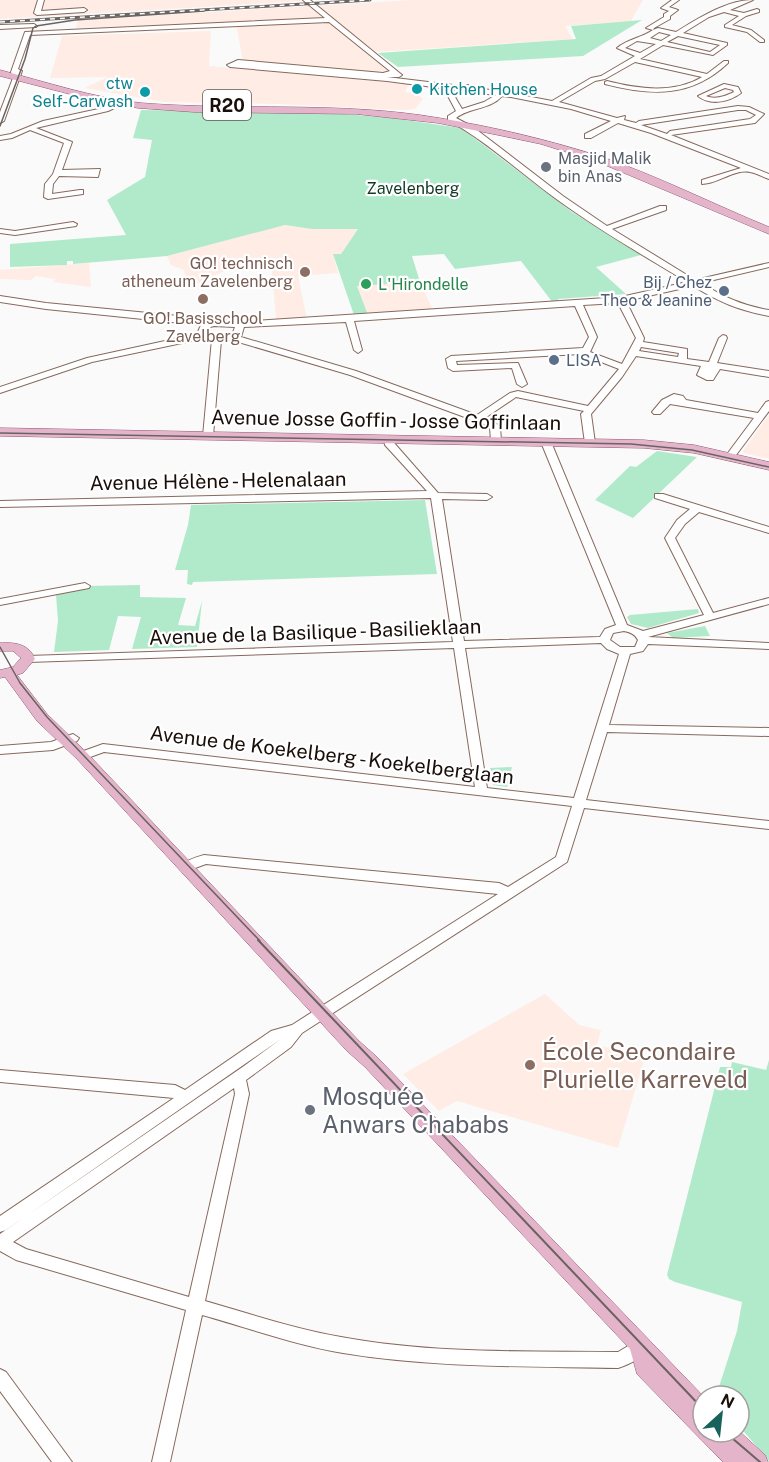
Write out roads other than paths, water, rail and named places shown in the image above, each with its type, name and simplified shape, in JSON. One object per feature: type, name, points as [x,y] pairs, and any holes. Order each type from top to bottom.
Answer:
[{"type":"main road","name":"R20","points":[[0,68],[123,102],[194,109],[356,111],[461,124],[543,142],[593,157],[769,231]]},
{"type":"main road","name":"R20","points":[[0,74],[16,74],[89,92],[161,104],[351,107],[451,118],[522,132],[600,155],[640,170],[769,226]]},
{"type":"main road","name":"R20","points":[[438,120],[451,118]]},
{"type":"main road","name":"Avenue Josse Goffin - Josse Goffinlaan","points":[[0,432],[669,446],[769,466]]},
{"type":"main road","points":[[0,647],[21,649],[27,653],[14,669],[30,703],[69,740],[255,940],[691,1399]]},
{"type":"main road","points":[[640,1347],[645,1367],[691,1415]]},
{"type":"main road","points":[[724,1444],[749,1461]]},
{"type":"main road","points":[[734,1444],[749,1461]]},
{"type":"street","points":[[41,0],[37,13],[84,10]]},
{"type":"street","points":[[639,55],[620,48],[636,39],[644,39],[711,54],[725,45],[649,28],[668,18],[666,15],[675,10],[664,8],[676,0]]},
{"type":"street","points":[[605,80],[616,65],[632,59],[722,9],[743,1]]},
{"type":"street","points":[[308,2],[391,75]]},
{"type":"street","points":[[722,9],[744,15]]},
{"type":"street","points":[[757,10],[727,26],[749,31],[762,41]]},
{"type":"street","points":[[0,27],[31,30],[328,20]]},
{"type":"street","points":[[0,121],[31,30]]},
{"type":"street","points":[[644,39],[658,30]]},
{"type":"street","points":[[632,59],[706,76]]},
{"type":"street","points":[[391,75],[230,65],[238,62],[391,75],[558,102],[670,133],[769,175]]},
{"type":"street","points":[[690,86],[726,62]]},
{"type":"street","points":[[558,102],[595,82],[605,80],[647,91],[690,86],[728,98]]},
{"type":"street","points":[[459,110],[451,96],[464,86]]},
{"type":"street","points":[[724,86],[736,88],[738,93],[728,98],[708,100],[701,96],[713,92],[724,86]]},
{"type":"street","points":[[501,92],[490,103],[459,110],[451,118],[606,229],[733,305],[769,313]]},
{"type":"street","points":[[0,138],[8,138],[30,128],[66,117],[113,109],[123,102]]},
{"type":"street","points":[[639,123],[738,108],[747,108],[760,114],[754,120],[670,133]]},
{"type":"street","points":[[588,136],[621,119],[754,168]]},
{"type":"street","points":[[30,128],[68,142],[57,173],[49,184],[48,197],[80,192]]},
{"type":"street","points":[[705,182],[735,171],[754,168]]},
{"type":"street","points":[[606,229],[663,208]]},
{"type":"street","points":[[0,231],[15,233],[73,224]]},
{"type":"street","points":[[0,299],[45,306],[240,325],[621,300],[769,265]]},
{"type":"street","points":[[590,443],[586,414],[623,367],[640,338],[621,300]]},
{"type":"street","points":[[578,303],[593,338],[585,351]]},
{"type":"street","points":[[349,318],[358,350]]},
{"type":"street","points":[[201,336],[203,327],[213,323]]},
{"type":"street","points":[[236,338],[240,325]]},
{"type":"street","points":[[0,390],[90,360],[201,336],[236,338],[353,373],[495,426],[496,441]]},
{"type":"street","points":[[208,436],[217,337]]},
{"type":"street","points":[[712,365],[723,338]]},
{"type":"street","points":[[636,348],[682,360],[769,374]]},
{"type":"street","points":[[522,384],[515,364],[453,368],[451,359],[585,351],[589,355],[623,367]]},
{"type":"street","points":[[674,400],[670,394],[676,386]]},
{"type":"street","points":[[477,419],[518,394],[590,409]]},
{"type":"street","points":[[657,412],[665,402],[674,400],[759,416]]},
{"type":"street","points":[[730,457],[769,404]]},
{"type":"street","points":[[389,439],[390,445],[436,497],[481,786],[480,793]]},
{"type":"street","points":[[546,442],[623,628]]},
{"type":"street","name":"Avenue Hélène - Helenalaan","points":[[0,504],[425,494],[436,497],[487,497]]},
{"type":"street","points":[[659,496],[769,530]]},
{"type":"street","points":[[697,508],[681,522],[670,538],[710,617]]},
{"type":"street","points":[[0,602],[85,586]]},
{"type":"street","points":[[769,601],[665,628],[643,638],[639,648],[625,652],[608,646],[604,640],[609,631],[623,628],[643,638],[769,646]]},
{"type":"street","points":[[665,628],[665,638],[674,641]]},
{"type":"street","name":"Avenue de la Basilique - Basilieklaan","points":[[14,669],[459,645],[604,640]]},
{"type":"street","points":[[625,652],[562,859],[320,1006],[286,1043],[0,1243],[22,1255],[320,1341],[409,1355],[448,1358],[618,1360],[625,1358],[640,1347]]},
{"type":"street","points":[[602,728],[769,732]]},
{"type":"street","points":[[0,750],[53,746],[69,740]]},
{"type":"street","name":"Avenue de Koekelberg - Koekelberglaan","points":[[82,756],[104,748],[769,825]]},
{"type":"street","points":[[187,867],[204,859],[499,888],[508,893]]},
{"type":"street","points":[[0,1225],[276,1035],[297,1029]]},
{"type":"street","points":[[0,1076],[175,1091],[185,1098]]},
{"type":"street","points":[[161,1462],[197,1307],[242,1094],[241,1085],[236,1080]]},
{"type":"street","points":[[0,1377],[63,1462]]},
{"type":"tram line","points":[[0,126],[25,59],[33,28],[36,26],[75,20],[204,11]]},
{"type":"tram line","points":[[0,433],[631,444],[692,450],[769,467]]},
{"type":"tram line","points":[[0,647],[20,683],[47,717],[260,941]]},
{"type":"tram line","points":[[258,940],[691,1396]]},
{"type":"tram line","points":[[739,1444],[760,1462]]},
{"type":"railway","points":[[0,22],[370,0]]},
{"type":"place","name":"Kitchen House","points":[[417,89]]},
{"type":"place","name":"ctw Self-Carwash","points":[[145,92]]},
{"type":"place","name":"Masjid Malik bin Anas","points":[[546,167]]},
{"type":"place","name":"GO! technisch atheneum Zavelenberg","points":[[305,272]]},
{"type":"place","name":"L'Hirondelle","points":[[366,284]]},
{"type":"place","name":"Bij / Chez Theo & Jeanine","points":[[724,291]]},
{"type":"place","name":"GO! Basisschool Zavelberg","points":[[203,299]]},
{"type":"place","name":"LISA","points":[[554,360]]},
{"type":"place","name":"École Secondaire Plurielle Karreveld","points":[[530,1065]]},
{"type":"place","name":"Mosquée Anwars Chababs","points":[[310,1110]]},
{"type":"park label","name":"Zavelenberg","points":[[413,188]]}]
